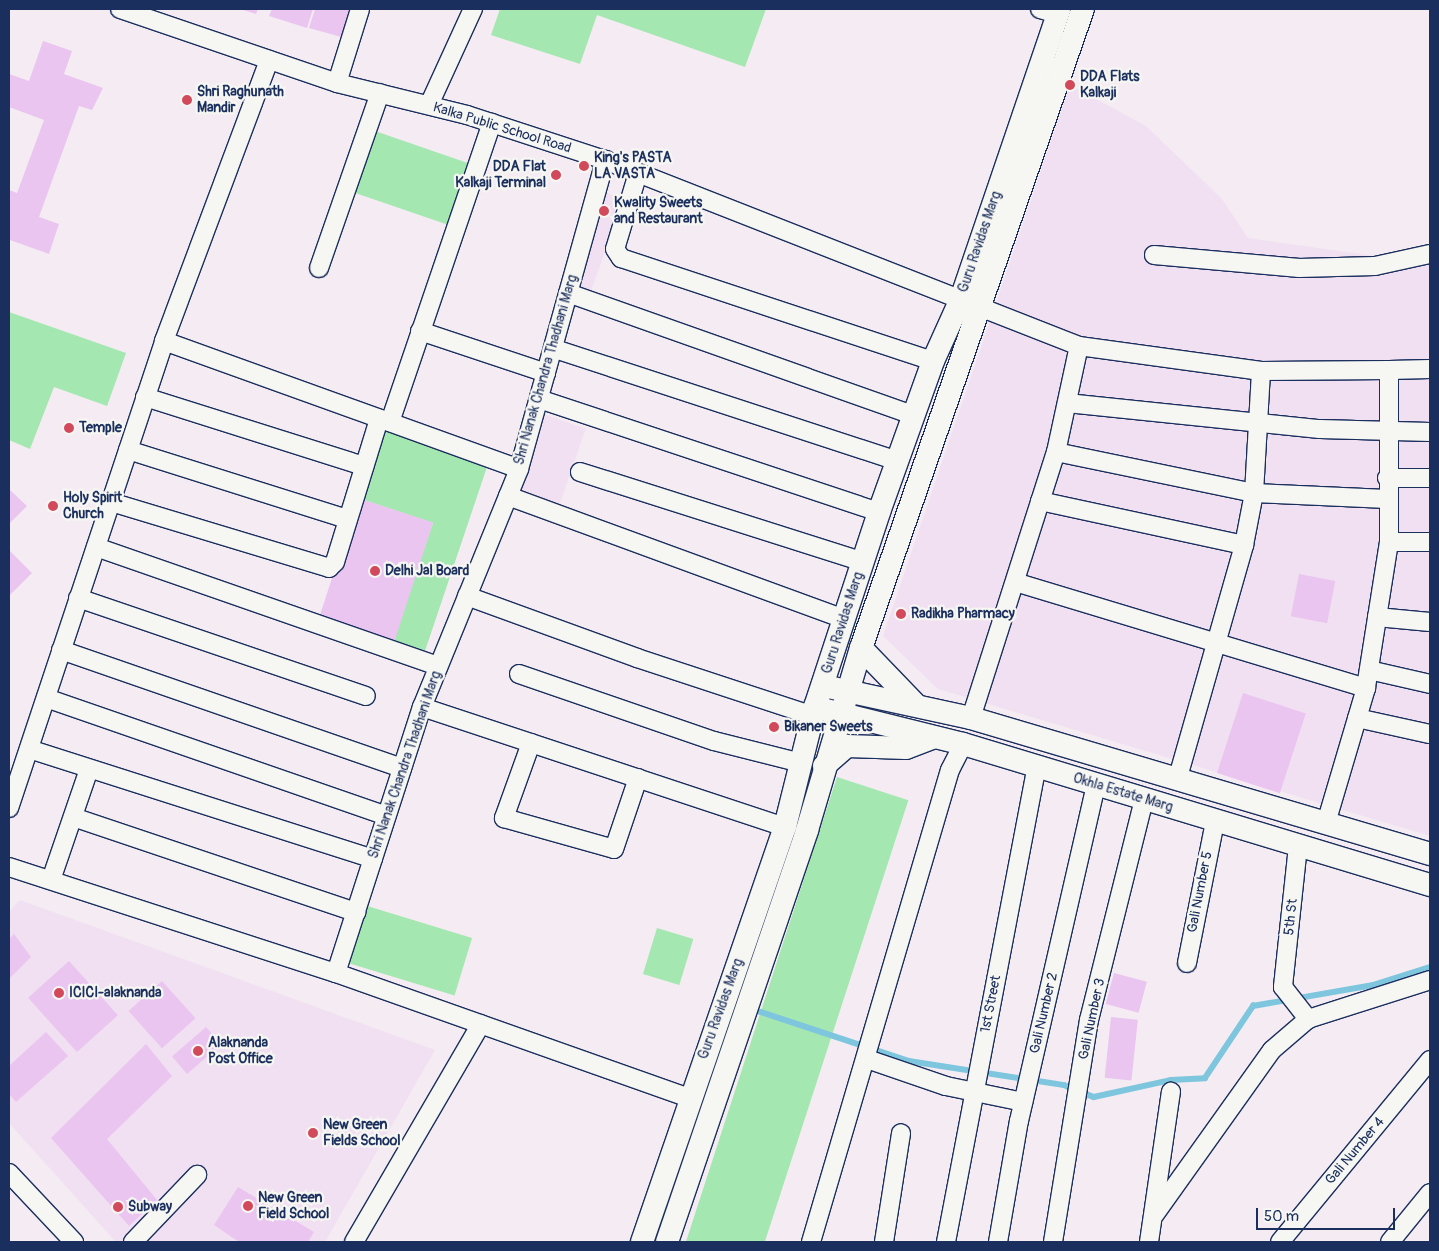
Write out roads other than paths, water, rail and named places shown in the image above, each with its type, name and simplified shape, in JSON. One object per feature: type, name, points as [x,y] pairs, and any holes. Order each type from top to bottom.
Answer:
[{"type":"main road","name":"Guru Ravidas Marg","points":[[642,1242],[689,1098],[785,827],[817,703],[897,461],[934,361],[970,303],[1083,9]]},
{"type":"main road","name":"Guru Ravidas Marg","points":[[667,1242],[807,830],[824,766],[970,303],[1052,11]]},
{"type":"main road","points":[[862,648],[915,704]]},
{"type":"main road","points":[[817,703],[848,692],[915,704],[1178,777],[1430,854]]},
{"type":"main road","name":"Okhla Estate Marg","points":[[817,703],[841,714],[932,738],[963,744],[1430,885]]},
{"type":"main road","points":[[824,766],[847,746],[906,748],[932,738]]},
{"type":"street","name":"Kalka Public School Road","points":[[120,9],[337,83],[429,105],[492,123],[605,160],[1079,346],[1261,371],[1430,369]]},
{"type":"street","points":[[337,83],[360,9]]},
{"type":"street","points":[[429,105],[473,9]]},
{"type":"street","points":[[9,808],[164,341],[269,60]]},
{"type":"street","points":[[319,268],[380,94]]},
{"type":"street","points":[[111,502],[329,568],[335,562],[364,466],[420,331],[492,123]]},
{"type":"street","name":"Shri Nanak Chandra Thadhani Marg","points":[[336,972],[422,706],[519,469],[538,399],[555,349],[568,293],[605,160]]},
{"type":"street","points":[[638,173],[615,249],[620,258],[934,361]]},
{"type":"street","points":[[1154,255],[1300,268],[1375,266],[1430,254]]},
{"type":"street","points":[[568,293],[915,416]]},
{"type":"street","points":[[420,331],[546,373]]},
{"type":"street","points":[[164,341],[519,469]]},
{"type":"street","points":[[971,718],[1056,452],[1079,346]]},
{"type":"street","points":[[555,349],[897,461]]},
{"type":"street","points":[[1326,823],[1366,688],[1389,542],[1387,478],[1389,370]]},
{"type":"street","points":[[1178,777],[1244,545],[1254,493],[1261,371]]},
{"type":"street","points":[[146,397],[364,466]]},
{"type":"street","points":[[538,399],[879,512]]},
{"type":"street","points":[[1068,403],[1388,433],[1430,432]]},
{"type":"street","points":[[128,450],[347,519]]},
{"type":"street","points":[[1056,452],[1254,493],[1387,499]]},
{"type":"street","points":[[580,472],[863,562]]},
{"type":"street","points":[[1387,478],[1430,478]]},
{"type":"street","points":[[508,496],[844,618]]},
{"type":"street","points":[[1040,501],[1244,545]]},
{"type":"street","points":[[1389,542],[1430,542]]},
{"type":"street","points":[[96,546],[438,666]]},
{"type":"street","points":[[1015,582],[1366,688]]},
{"type":"street","points":[[467,596],[637,658],[817,703]]},
{"type":"street","points":[[78,598],[366,696]]},
{"type":"street","points":[[1377,617],[1430,622]]},
{"type":"street","points":[[61,650],[402,768]]},
{"type":"street","points":[[1369,670],[1430,684]]},
{"type":"street","points":[[519,674],[714,740],[801,763]]},
{"type":"street","points":[[46,698],[386,816]]},
{"type":"street","points":[[422,706],[785,827]]},
{"type":"street","points":[[1357,718],[1430,734]]},
{"type":"street","points":[[531,743],[504,818],[614,849],[638,778]]},
{"type":"street","points":[[811,1242],[867,1059],[950,770],[963,744]]},
{"type":"street","points":[[28,749],[373,860]]},
{"type":"street","name":"1st Street","points":[[946,1242],[1038,766]]},
{"type":"street","points":[[51,880],[89,769]]},
{"type":"street","name":"Gali Number 2","points":[[998,1242],[1023,1102],[1096,785]]},
{"type":"street","name":"Gali Number 3","points":[[1054,1242],[1089,1020],[1144,799]]},
{"type":"street","points":[[73,818],[356,912]]},
{"type":"street","name":"Gali Number 5","points":[[1187,963],[1215,821]]},
{"type":"street","name":"5th St","points":[[1298,846],[1283,987],[1308,1018]]},
{"type":"street","points":[[9,867],[336,972],[689,1098]]},
{"type":"street","points":[[1155,1214],[1272,1050],[1308,1018],[1430,980]]},
{"type":"street","points":[[354,1242],[481,1024]]},
{"type":"street","points":[[867,1059],[974,1093],[1023,1102]]},
{"type":"street","name":"Gali Number 4","points":[[1280,1242],[1430,1060]]},
{"type":"street","points":[[1149,1242],[1155,1214],[1171,1092]]},
{"type":"street","points":[[884,1242],[901,1133]]},
{"type":"street","points":[[9,1173],[74,1242]]},
{"type":"street","points":[[133,1242],[197,1176]]},
{"type":"street","points":[[1390,1242],[1430,1193]]},
{"type":"waterway","points":[[758,1011],[909,1061],[1064,1085],[1094,1097],[1171,1080],[1205,1078],[1253,1006],[1373,985],[1430,967]]},
{"type":"place","name":"DDA Flats Kalkaji","points":[[1070,85]]},
{"type":"place","name":"Shri Raghunath Mandir","points":[[187,100]]},
{"type":"place","name":"King's PASTA LA VASTA","points":[[584,166]]},
{"type":"place","name":"DDA Flat Kalkaji Terminal","points":[[556,175]]},
{"type":"place","name":"Kwality Sweets and Restaurant","points":[[604,211]]},
{"type":"place","name":"Temple","points":[[69,428]]},
{"type":"place","name":"Holy Spirit Church","points":[[53,506]]},
{"type":"place","name":"Delhi Jal Board","points":[[375,571]]},
{"type":"place","name":"Radikha Pharmacy","points":[[901,614]]},
{"type":"place","name":"Bikaner Sweets","points":[[774,727]]},
{"type":"place","name":"ICICI-alaknanda","points":[[59,993]]},
{"type":"place","name":"Alaknanda Post Office","points":[[198,1051]]},
{"type":"place","name":"New Green Fields School","points":[[313,1133]]},
{"type":"place","name":"New Green Field School","points":[[248,1206]]},
{"type":"place","name":"Subway","points":[[118,1207]]}]
